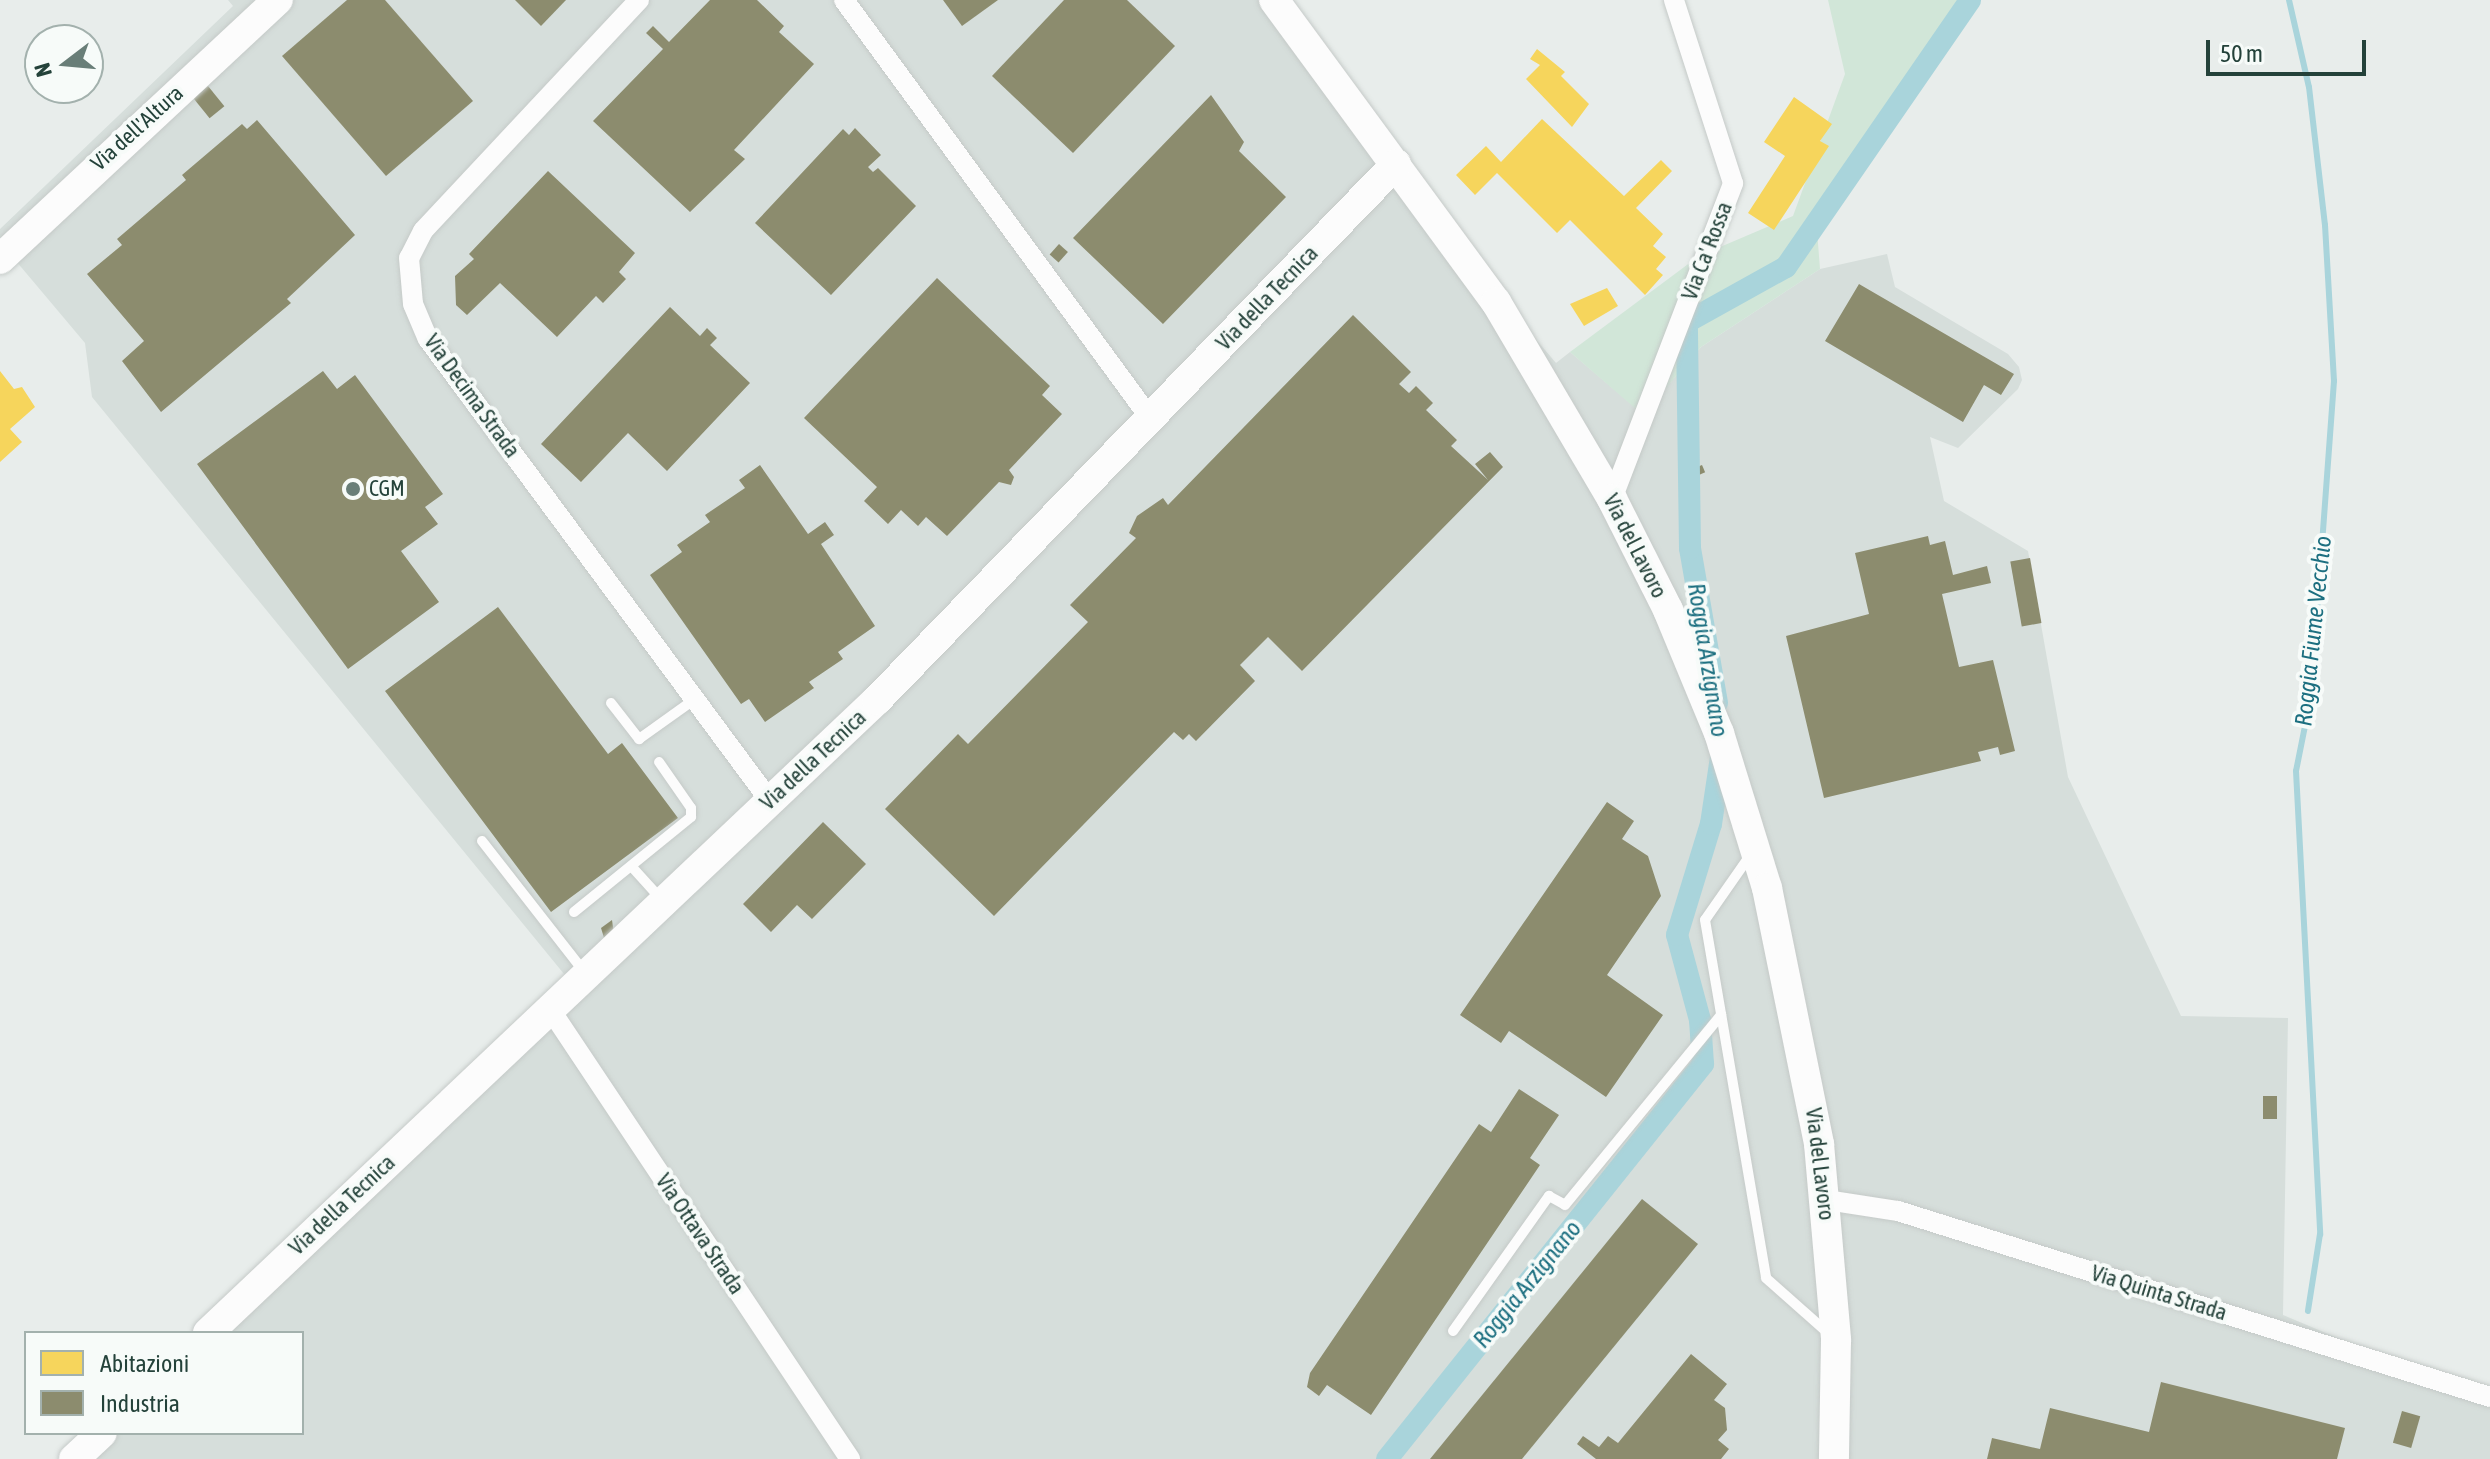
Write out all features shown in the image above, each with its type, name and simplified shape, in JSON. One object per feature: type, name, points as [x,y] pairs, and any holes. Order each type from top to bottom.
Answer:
[{"type":"street","name":"Via dell'Altura","points":[[0,259],[278,0]]},
{"type":"street","name":"Via Decima Strada","points":[[639,0],[423,231],[409,258],[413,304],[428,339],[770,801]]},
{"type":"street","points":[[844,0],[1150,418]]},
{"type":"street","name":"Via del Lavoro","points":[[1274,0],[1496,302],[1612,499],[1668,610],[1719,733],[1755,849],[1800,1031],[1826,1200],[1836,1340],[1834,1459]]},
{"type":"street","name":"Via Ca' Rossa","points":[[1612,499],[1733,183],[1674,0]]},
{"type":"street","name":"Via della Tecnica","points":[[210,1331],[877,700],[1396,164]]},
{"type":"street","name":"Via Ottava Strada","points":[[550,1009],[850,1459]]},
{"type":"street","name":"Via Quinta Strada","points":[[1826,1200],[1898,1211],[2490,1397]]},
{"type":"street","points":[[74,1459],[100,1435]]},
{"type":"lane","points":[[611,703],[639,739],[695,699]]},
{"type":"lane","points":[[574,912],[691,817],[691,808],[659,762]]},
{"type":"lane","points":[[482,841],[586,975]]},
{"type":"lane","points":[[1755,849],[1705,920],[1766,1278],[1836,1340]]},
{"type":"lane","points":[[632,867],[664,902]]},
{"type":"lane","points":[[1453,1331],[1549,1196],[1565,1205],[1721,1015]]},
{"type":"shaded area","points":[[228,0],[1277,0],[1477,270],[1556,363],[1570,352],[1643,414],[1701,347],[1820,269],[1887,254],[1895,287],[2008,354],[2019,367],[2022,380],[2018,389],[1958,448],[1930,437],[1944,501],[2028,551],[2068,777],[2181,1016],[2288,1018],[2283,1315],[2490,1402],[2490,1459],[59,1459],[85,1435],[304,1435],[304,1331],[197,1331],[573,985],[92,397],[85,343],[0,242],[0,229],[233,6]]},
{"type":"green space","points":[[1828,0],[1975,0],[1817,230],[1820,269],[1701,347],[1643,415],[1570,352],[1699,256],[1793,216],[1845,74]]},
{"type":"building: Abitazioni","points":[[1537,49],[1565,72],[1561,76],[1589,104],[1572,127],[1526,79],[1540,65],[1530,59]]},
{"type":"building: Abitazioni","points":[[1794,97],[1832,124],[1820,141],[1829,146],[1774,230],[1748,213],[1785,156],[1764,142]]},
{"type":"building: Abitazioni","points":[[1542,119],[1624,196],[1661,160],[1672,171],[1636,208],[1663,234],[1653,246],[1666,257],[1656,269],[1663,275],[1645,295],[1570,220],[1557,233],[1497,173],[1475,195],[1456,175],[1486,146],[1501,162]]},
{"type":"building: Abitazioni","points":[[1607,288],[1618,306],[1584,326],[1570,304]]},
{"type":"building: Abitazioni","points":[[0,371],[14,389],[22,387],[35,407],[10,429],[22,442],[0,462]]},
{"type":"building: Industria","points":[[347,0],[385,0],[473,101],[386,176],[282,56]]},
{"type":"building: Industria","points":[[515,0],[566,0],[541,26]]},
{"type":"building: Industria","points":[[710,0],[757,0],[784,26],[779,32],[814,64],[734,150],[745,159],[690,212],[593,121],[663,49],[646,33],[653,26],[669,42]]},
{"type":"building: Industria","points":[[943,0],[998,0],[962,26]]},
{"type":"building: Industria","points":[[1064,0],[1127,0],[1175,46],[1073,153],[992,76]]},
{"type":"building: Industria","points":[[208,86],[224,106],[210,118],[193,98]]},
{"type":"building: Industria","points":[[1211,95],[1244,142],[1239,151],[1286,197],[1163,324],[1073,238]]},
{"type":"building: Industria","points":[[257,120],[355,235],[287,299],[291,303],[161,412],[122,361],[144,341],[87,274],[122,245],[117,239],[186,180],[182,175],[242,124],[247,129]]},
{"type":"building: Industria","points":[[855,128],[881,155],[868,167],[873,172],[878,168],[916,206],[831,295],[755,223],[843,129],[849,135]]},
{"type":"building: Industria","points":[[548,171],[635,253],[619,272],[626,279],[603,303],[596,296],[557,337],[500,283],[467,315],[456,305],[455,276],[474,259],[469,254]]},
{"type":"building: Industria","points":[[1059,244],[1068,252],[1059,262],[1050,254]]},
{"type":"building: Industria","points":[[937,278],[1050,386],[1042,395],[1062,414],[1009,470],[1014,477],[1011,485],[999,482],[947,536],[926,517],[918,526],[901,510],[888,524],[864,501],[877,487],[804,418]]},
{"type":"building: Industria","points":[[1859,284],[2014,374],[2001,395],[1984,385],[1963,422],[1825,341]]},
{"type":"building: Industria","points":[[670,307],[700,336],[707,328],[717,338],[710,345],[750,383],[667,471],[628,433],[581,482],[541,444]]},
{"type":"building: Industria","points":[[1353,315],[1411,372],[1399,384],[1409,393],[1416,386],[1433,403],[1426,410],[1457,440],[1451,446],[1488,480],[1475,464],[1490,452],[1503,467],[1302,671],[1268,637],[1240,665],[1255,681],[1196,741],[1189,734],[1183,740],[1174,732],[994,916],[885,809],[958,734],[968,744],[1088,622],[1070,605],[1136,538],[1129,533],[1137,516],[1163,498],[1168,505]]},
{"type":"building: Industria","points":[[323,371],[337,389],[355,375],[443,494],[425,507],[438,524],[401,551],[439,602],[348,669],[197,464]]},
{"type":"building: Industria","points":[[760,465],[808,534],[825,522],[834,535],[821,544],[875,626],[838,652],[843,659],[809,682],[814,688],[765,722],[749,699],[741,704],[650,575],[682,552],[677,545],[710,522],[705,515],[745,488],[739,480]]},
{"type":"building: Industria","points":[[1702,465],[1705,472],[1693,477],[1690,470]]},
{"type":"building: Industria","points":[[1928,536],[1930,545],[1945,541],[1953,575],[1987,566],[1991,583],[1942,594],[1959,667],[1993,660],[2015,751],[2000,755],[1998,747],[1978,752],[1981,761],[1824,798],[1786,636],[1869,614],[1855,553]]},
{"type":"building: Industria","points":[[2030,558],[2041,623],[2022,626],[2010,561]]},
{"type":"building: Industria","points":[[498,607],[608,754],[622,743],[678,818],[551,912],[385,691]]},
{"type":"building: Industria","points":[[1607,802],[1634,821],[1622,839],[1648,856],[1661,896],[1607,975],[1663,1015],[1606,1097],[1509,1031],[1501,1043],[1460,1015]]},
{"type":"building: Industria","points":[[823,822],[866,864],[812,919],[797,905],[771,932],[743,904]]},
{"type":"building: Industria","points":[[612,920],[614,934],[605,941],[601,928]]},
{"type":"building: Industria","points":[[1519,1089],[1559,1115],[1530,1158],[1540,1165],[1371,1415],[1327,1385],[1319,1396],[1307,1387],[1310,1373],[1479,1124],[1491,1132]]},
{"type":"building: Industria","points":[[2263,1096],[2277,1096],[2277,1119],[2263,1119]]},
{"type":"building: Industria","points":[[1642,1199],[1698,1244],[1522,1459],[1430,1459]]},
{"type":"building: Industria","points":[[1691,1354],[1727,1384],[1714,1400],[1725,1408],[1727,1430],[1718,1440],[1729,1449],[1721,1459],[1596,1459],[1577,1444],[1583,1436],[1599,1447],[1608,1436],[1618,1443]]},
{"type":"building: Industria","points":[[2161,1382],[2345,1428],[2337,1459],[1987,1459],[1992,1438],[2040,1449],[2050,1408],[2149,1432]]},
{"type":"building: Industria","points":[[2402,1411],[2420,1416],[2411,1448],[2393,1443]]},
{"type":"waterway","name":"Roggia Arzignano","points":[[1717,703],[1690,548],[1687,322],[1786,267],[1970,0]]},
{"type":"waterway","name":"Roggia Fiume Vecchio","points":[[2289,0],[2309,87],[2325,225],[2334,381],[2311,696],[2296,771],[2320,1234],[2308,1311]]},
{"type":"waterway","name":"Roggia Arzignano","points":[[1387,1459],[1703,1064],[1700,1020],[1677,935],[1711,824],[1721,757]]},
{"type":"place","name":"CGM","points":[[353,489]]}]
